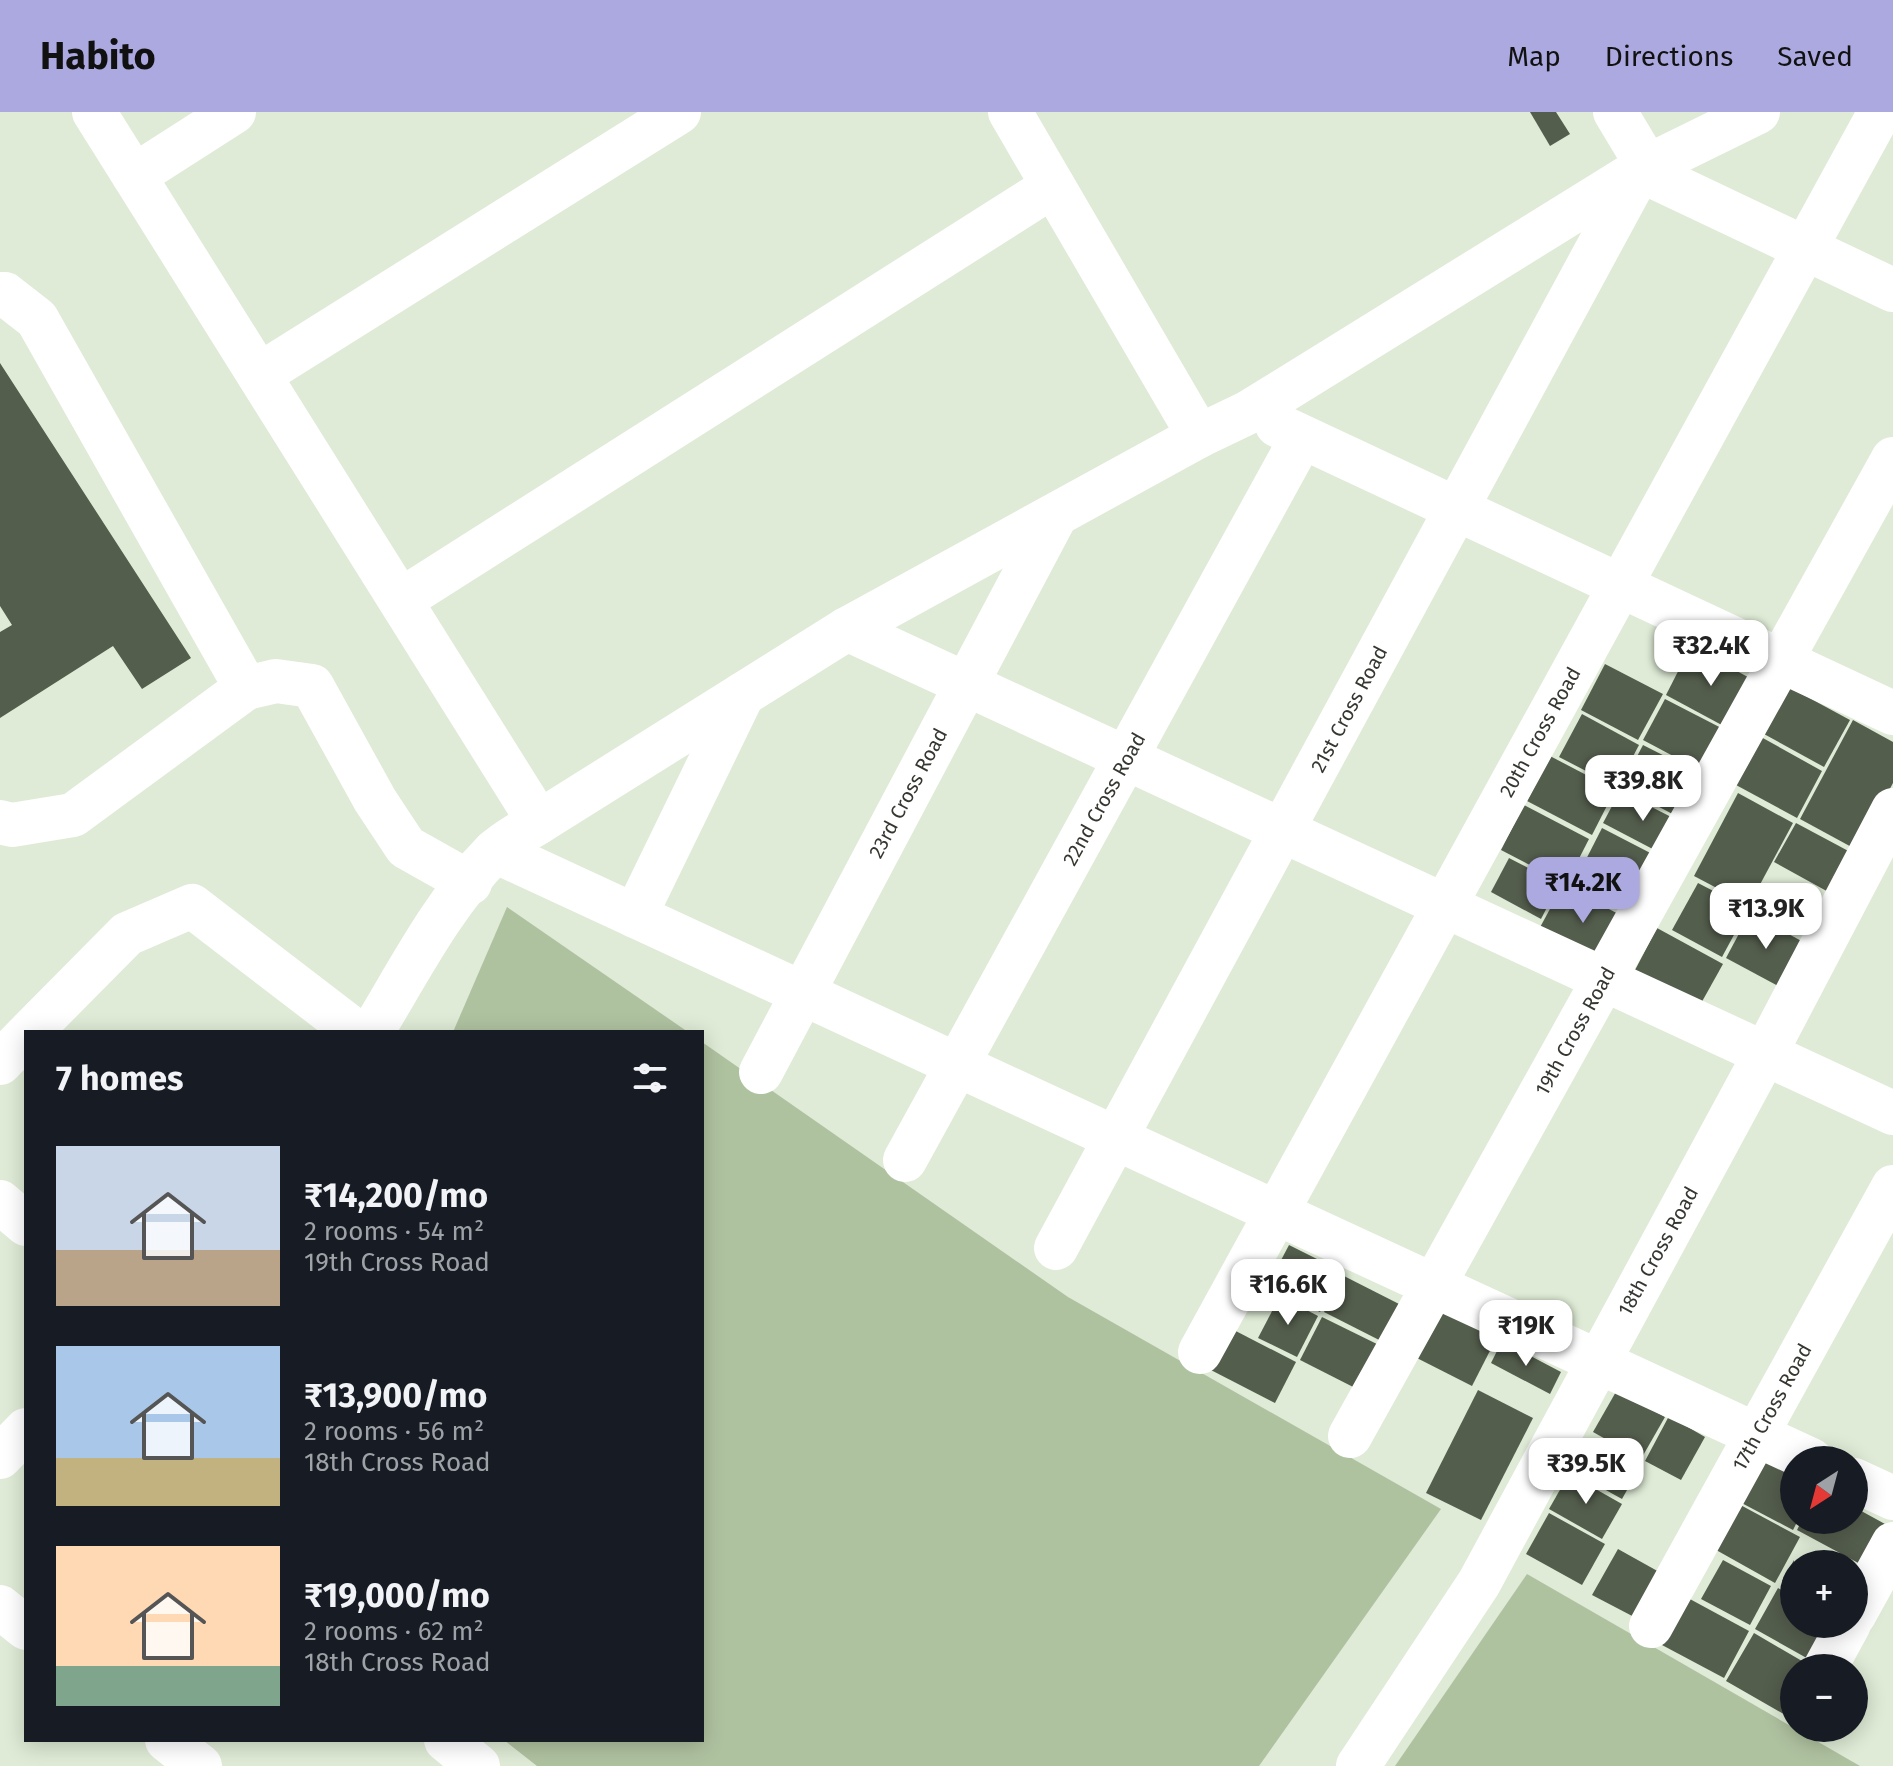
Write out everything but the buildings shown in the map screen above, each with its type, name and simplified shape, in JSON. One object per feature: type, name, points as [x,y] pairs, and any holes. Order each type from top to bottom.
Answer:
[{"type":"street","points":[[94,112],[539,822]]},
{"type":"street","points":[[134,176],[234,112]]},
{"type":"street","points":[[259,375],[679,112]]},
{"type":"street","points":[[1010,112],[1199,436]]},
{"type":"street","points":[[1615,112],[1644,168],[1893,290]]},
{"type":"street","points":[[373,1030],[440,921],[482,867],[539,822],[847,629],[1199,436],[1249,412],[1644,168],[1758,112]]},
{"type":"street","name":"20th Cross Road","points":[[1200,1352],[1880,112]]},
{"type":"street","name":"21st Cross Road","points":[[1056,1248],[1644,168]]},
{"type":"street","points":[[401,600],[1053,186]]},
{"type":"street","points":[[0,294],[5,294],[37,319],[246,688]]},
{"type":"street","points":[[1249,412],[1893,713]]},
{"type":"street","name":"22nd Cross Road","points":[[905,1160],[1302,437]]},
{"type":"street","name":"19th Cross Road","points":[[1350,1436],[1893,459]]},
{"type":"street","name":"23rd Cross Road","points":[[761,1072],[1056,515]]},
{"type":"street","points":[[847,629],[1893,1113]]},
{"type":"street","points":[[0,822],[12,825],[73,815],[246,688],[276,681],[312,686],[375,800],[406,847],[482,867],[635,916],[1780,1446]]},
{"type":"street","points":[[635,916],[743,694]]},
{"type":"street","name":"18th Cross Road","points":[[1358,1766],[1479,1583],[1893,810]]},
{"type":"street","points":[[47,1027],[127,934],[192,906],[353,1030]]},
{"type":"street","points":[[0,1063],[24,1045]]},
{"type":"street","name":"17th Cross Road","points":[[1651,1626],[1893,1187]]},
{"type":"street","points":[[0,1202],[24,1222]]},
{"type":"street","points":[[1868,1486],[1893,1498]]},
{"type":"street","points":[[1868,1590],[1893,1544]]},
{"type":"street","points":[[0,1607],[24,1626]]},
{"type":"street","points":[[170,1742],[200,1766]]},
{"type":"street","points":[[448,1742],[478,1766]]},
{"type":"green space","points":[[507,907],[685,1030],[454,1030]]},
{"type":"green space","points":[[704,1043],[1068,1297],[1441,1509],[1259,1766],[537,1766],[507,1742],[704,1742]]},
{"type":"green space","points":[[1527,1574],[1780,1720],[1780,1742],[1818,1742],[1860,1766],[1395,1766]]}]
